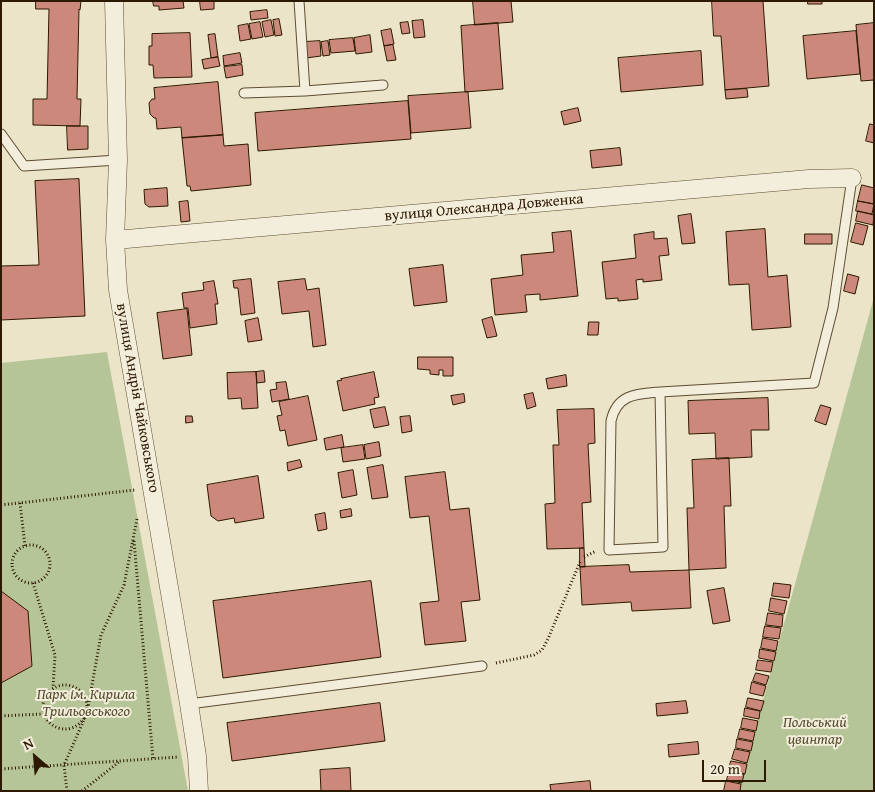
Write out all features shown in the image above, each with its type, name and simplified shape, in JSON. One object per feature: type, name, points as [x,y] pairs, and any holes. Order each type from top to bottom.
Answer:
[{"type":"street","name":"вулиця Андрія Чайковського","points":[[114,1],[118,160],[115,240],[118,290],[189,704],[197,756],[199,791]]},
{"type":"street","name":"вулиця Олександра Довженка","points":[[115,240],[809,179],[852,178]]},
{"type":"lane","points":[[299,1],[304,91]]},
{"type":"lane","points":[[244,93],[383,86]]},
{"type":"lane","points":[[1,134],[24,166],[118,160]]},
{"type":"lane","points":[[660,392],[663,547],[609,550],[611,421],[613,412],[622,400],[631,396],[660,392],[814,382],[833,308],[852,178]]},
{"type":"lane","points":[[189,704],[482,666]]},
{"type":"path","points":[[1,505],[153,487]]},
{"type":"path","points":[[20,503],[26,546]]},
{"type":"path","points":[[67,791],[64,765],[88,713],[101,635],[124,585],[137,518]]},
{"type":"path","points":[[133,537],[153,759]]},
{"type":"path","points":[[32,545],[43,550],[50,560],[48,573],[44,578],[33,583],[20,580],[13,571],[12,558],[15,552],[32,545]]},
{"type":"path","points":[[482,666],[534,655],[542,650],[580,562]]},
{"type":"path","points":[[33,583],[55,655],[53,688]]},
{"type":"path","points":[[60,685],[68,685],[81,692],[85,698],[88,713],[79,725],[65,730],[52,725],[44,714],[44,699],[53,688],[60,685]]},
{"type":"path","points":[[1,716],[44,714]]},
{"type":"path","points":[[1,769],[197,756]]},
{"type":"path","points":[[82,791],[120,761]]},
{"type":"green space","name":"Польський цвинтар","points":[[874,297],[874,791],[738,791]]},
{"type":"green space","name":"Парк ім. Кирила Трильовського","points":[[107,352],[188,791],[1,791],[1,363]]},
{"type":"building","points":[[36,1],[81,1],[79,9],[77,99],[81,99],[80,126],[33,125],[33,99],[47,99],[49,9],[36,9]]},
{"type":"building","points":[[153,1],[183,1],[184,8],[159,10],[159,6],[154,6]]},
{"type":"building","points":[[200,1],[214,1],[214,9],[201,10]]},
{"type":"building","points":[[473,1],[511,1],[513,22],[475,25]]},
{"type":"building","points":[[712,1],[763,1],[769,86],[725,90],[721,36],[714,36]]},
{"type":"building","points":[[808,1],[822,1],[822,4],[808,4]]},
{"type":"building","points":[[267,10],[268,18],[251,20],[250,12]]},
{"type":"building","points":[[279,19],[282,35],[275,36],[273,20]]},
{"type":"building","points":[[271,20],[274,35],[265,37],[262,22]]},
{"type":"building","points":[[423,20],[425,37],[414,38],[412,21]]},
{"type":"building","points":[[260,22],[263,37],[252,39],[249,24]]},
{"type":"building","points":[[408,22],[410,33],[402,34],[400,23]]},
{"type":"building","points":[[498,23],[503,89],[465,92],[461,26]]},
{"type":"building","points":[[874,23],[874,80],[861,81],[856,25]]},
{"type":"building","points":[[248,24],[251,39],[240,41],[238,26]]},
{"type":"building","points":[[391,29],[394,44],[384,46],[381,31]]},
{"type":"building","points":[[856,31],[860,74],[807,79],[803,36]]},
{"type":"building","points":[[190,33],[192,77],[154,78],[153,65],[149,65],[149,46],[152,46],[152,34]]},
{"type":"building","points":[[215,34],[218,57],[211,58],[208,35]]},
{"type":"building","points":[[370,35],[372,52],[356,54],[354,38]]},
{"type":"building","points":[[353,38],[355,51],[331,53],[329,40]]},
{"type":"building","points":[[320,41],[321,56],[306,58],[305,42]]},
{"type":"building","points":[[328,41],[330,55],[323,56],[321,42]]},
{"type":"building","points":[[393,45],[396,60],[387,61],[384,46]]},
{"type":"building","points":[[701,51],[703,85],[621,92],[618,58]]},
{"type":"building","points":[[240,53],[242,63],[224,66],[223,56]]},
{"type":"building","points":[[218,57],[220,66],[204,69],[202,60]]},
{"type":"building","points":[[242,65],[243,75],[226,78],[224,67]]},
{"type":"building","points":[[218,82],[223,135],[182,138],[181,127],[157,129],[156,118],[150,114],[149,103],[152,99],[155,99],[154,88]]},
{"type":"building","points":[[747,89],[748,97],[726,99],[725,90]]},
{"type":"building","points":[[468,92],[471,128],[411,133],[408,96]]},
{"type":"building","points":[[408,101],[411,139],[258,151],[255,113]]},
{"type":"building","points":[[578,108],[581,121],[564,125],[561,112]]},
{"type":"building","points":[[870,124],[874,125],[874,143],[866,141]]},
{"type":"building","points":[[67,126],[88,126],[88,149],[68,150]]},
{"type":"building","points":[[223,135],[224,146],[248,144],[251,185],[191,191],[190,186],[187,186],[182,138]]},
{"type":"building","points":[[620,148],[622,165],[592,168],[590,151]]},
{"type":"building","points":[[79,179],[85,316],[1,320],[1,266],[39,265],[35,181]]},
{"type":"building","points":[[862,185],[874,188],[874,204],[858,201]]},
{"type":"building","points":[[167,188],[168,206],[149,207],[145,204],[144,190]]},
{"type":"building","points":[[188,201],[190,221],[181,222],[179,202]]},
{"type":"building","points":[[858,201],[874,204],[872,214],[856,211]]},
{"type":"building","points":[[858,211],[874,215],[873,225],[856,221]]},
{"type":"building","points":[[691,214],[695,243],[682,244],[678,216]]},
{"type":"building","points":[[856,223],[868,226],[863,245],[851,242]]},
{"type":"building","points":[[765,229],[768,277],[787,275],[791,327],[752,330],[749,284],[729,285],[726,232]]},
{"type":"building","points":[[571,231],[578,296],[540,300],[540,294],[525,295],[527,312],[495,315],[491,279],[523,275],[521,255],[554,252],[552,233]]},
{"type":"building","points":[[654,232],[654,239],[667,238],[669,255],[659,256],[662,280],[643,282],[643,279],[636,280],[638,299],[618,301],[618,298],[606,299],[602,262],[636,258],[634,235]]},
{"type":"building","points":[[805,234],[832,234],[832,244],[805,244]]},
{"type":"building","points":[[443,265],[447,302],[414,306],[409,269]]},
{"type":"building","points":[[848,274],[859,277],[855,294],[844,291]]},
{"type":"building","points":[[251,279],[255,313],[241,315],[238,288],[234,288],[233,281]]},
{"type":"building","points":[[305,279],[307,290],[319,288],[326,345],[313,347],[309,311],[282,314],[278,282]]},
{"type":"building","points":[[214,281],[218,304],[215,304],[217,324],[190,328],[188,308],[184,308],[182,293],[204,290],[203,283]]},
{"type":"building","points":[[187,309],[192,355],[163,359],[157,313]]},
{"type":"building","points":[[492,317],[497,336],[487,338],[482,320]]},
{"type":"building","points":[[258,318],[262,340],[248,342],[245,321]]},
{"type":"building","points":[[589,322],[599,322],[598,335],[588,335]]},
{"type":"building","points":[[418,357],[453,357],[453,376],[443,376],[443,370],[439,370],[439,375],[430,374],[430,370],[418,369]]},
{"type":"building","points":[[264,371],[265,382],[257,383],[256,372]]},
{"type":"building","points":[[256,372],[258,408],[242,409],[241,398],[228,399],[227,373]]},
{"type":"building","points":[[374,372],[379,397],[374,398],[375,404],[343,411],[337,381]]},
{"type":"building","points":[[566,375],[567,386],[548,389],[546,379]]},
{"type":"building","points":[[286,382],[289,399],[272,402],[270,390],[277,389],[276,383]]},
{"type":"building","points":[[533,393],[536,406],[527,409],[524,395]]},
{"type":"building","points":[[464,394],[465,402],[453,405],[451,396]]},
{"type":"building","points":[[308,396],[317,440],[288,446],[285,430],[280,431],[277,416],[282,415],[279,402]]},
{"type":"building","points":[[768,398],[769,430],[751,430],[752,457],[716,459],[715,433],[689,434],[688,401]]},
{"type":"building","points":[[821,405],[831,408],[826,425],[815,421]]},
{"type":"building","points":[[385,407],[389,425],[374,428],[370,410]]},
{"type":"building","points":[[594,409],[595,443],[588,444],[591,502],[582,503],[584,548],[547,549],[545,504],[555,503],[553,445],[559,445],[557,410]]},
{"type":"building","points":[[186,416],[192,416],[193,422],[186,423]]},
{"type":"building","points":[[410,416],[412,431],[402,433],[400,417]]},
{"type":"building","points":[[342,435],[344,447],[326,450],[324,439]]},
{"type":"building","points":[[379,442],[381,456],[366,459],[364,445]]},
{"type":"building","points":[[363,445],[365,459],[343,462],[341,448]]},
{"type":"building","points":[[729,458],[731,506],[724,506],[726,568],[689,570],[687,508],[694,508],[692,460]]},
{"type":"building","points":[[300,460],[302,467],[288,471],[287,463]]},
{"type":"building","points":[[383,465],[388,497],[372,499],[367,468]]},
{"type":"building","points":[[353,470],[357,495],[342,498],[338,473]]},
{"type":"building","points":[[445,472],[450,510],[469,508],[480,600],[461,602],[466,641],[425,645],[420,603],[439,601],[429,516],[410,518],[405,477]]},
{"type":"building","points":[[258,476],[264,518],[235,523],[234,518],[218,521],[211,516],[207,485]]},
{"type":"building","points":[[351,509],[352,516],[341,518],[340,511]]},
{"type":"building","points":[[325,513],[327,529],[318,531],[315,515]]},
{"type":"building","points":[[580,548],[584,548],[585,567],[580,567]]},
{"type":"building","points":[[629,565],[630,572],[689,570],[691,608],[632,611],[631,602],[582,605],[580,567]]},
{"type":"building","points":[[371,581],[381,657],[223,678],[213,601]]},
{"type":"building","points":[[774,583],[791,585],[789,598],[772,596]]},
{"type":"building","points":[[724,588],[730,621],[713,624],[707,591]]},
{"type":"building","points":[[1,591],[28,611],[32,666],[1,683]]},
{"type":"building","points":[[771,598],[787,601],[784,614],[769,611]]},
{"type":"building","points":[[768,613],[783,615],[782,627],[766,625]]},
{"type":"building","points":[[765,626],[781,628],[779,639],[763,637]]},
{"type":"building","points":[[763,638],[778,641],[776,651],[761,648]]},
{"type":"building","points":[[760,649],[776,652],[774,661],[759,658]]},
{"type":"building","points":[[758,660],[773,662],[771,672],[756,670]]},
{"type":"building","points":[[756,673],[769,676],[766,685],[753,681]]},
{"type":"building","points":[[752,682],[766,686],[763,696],[750,693]]},
{"type":"building","points":[[748,698],[764,701],[761,711],[746,707]]},
{"type":"building","points":[[686,701],[688,713],[657,716],[656,704]]},
{"type":"building","points":[[380,703],[385,741],[232,761],[227,723]]},
{"type":"building","points":[[745,708],[760,711],[759,719],[744,716]]},
{"type":"building","points":[[743,718],[758,721],[756,731],[741,728]]},
{"type":"building","points":[[740,729],[755,732],[753,741],[738,738]]},
{"type":"building","points":[[737,739],[753,742],[751,751],[736,748]]},
{"type":"building","points":[[698,742],[699,754],[669,757],[668,745]]},
{"type":"building","points":[[735,749],[750,752],[747,763],[732,759]]},
{"type":"building","points":[[731,761],[747,764],[745,774],[729,770]]},
{"type":"building","points":[[350,768],[351,791],[321,791],[320,770]]},
{"type":"building","points":[[729,771],[744,774],[742,783],[727,780]]},
{"type":"building","points":[[590,781],[591,791],[551,791],[550,785]]},
{"type":"building","points":[[726,781],[741,784],[740,791],[724,791]]}]
